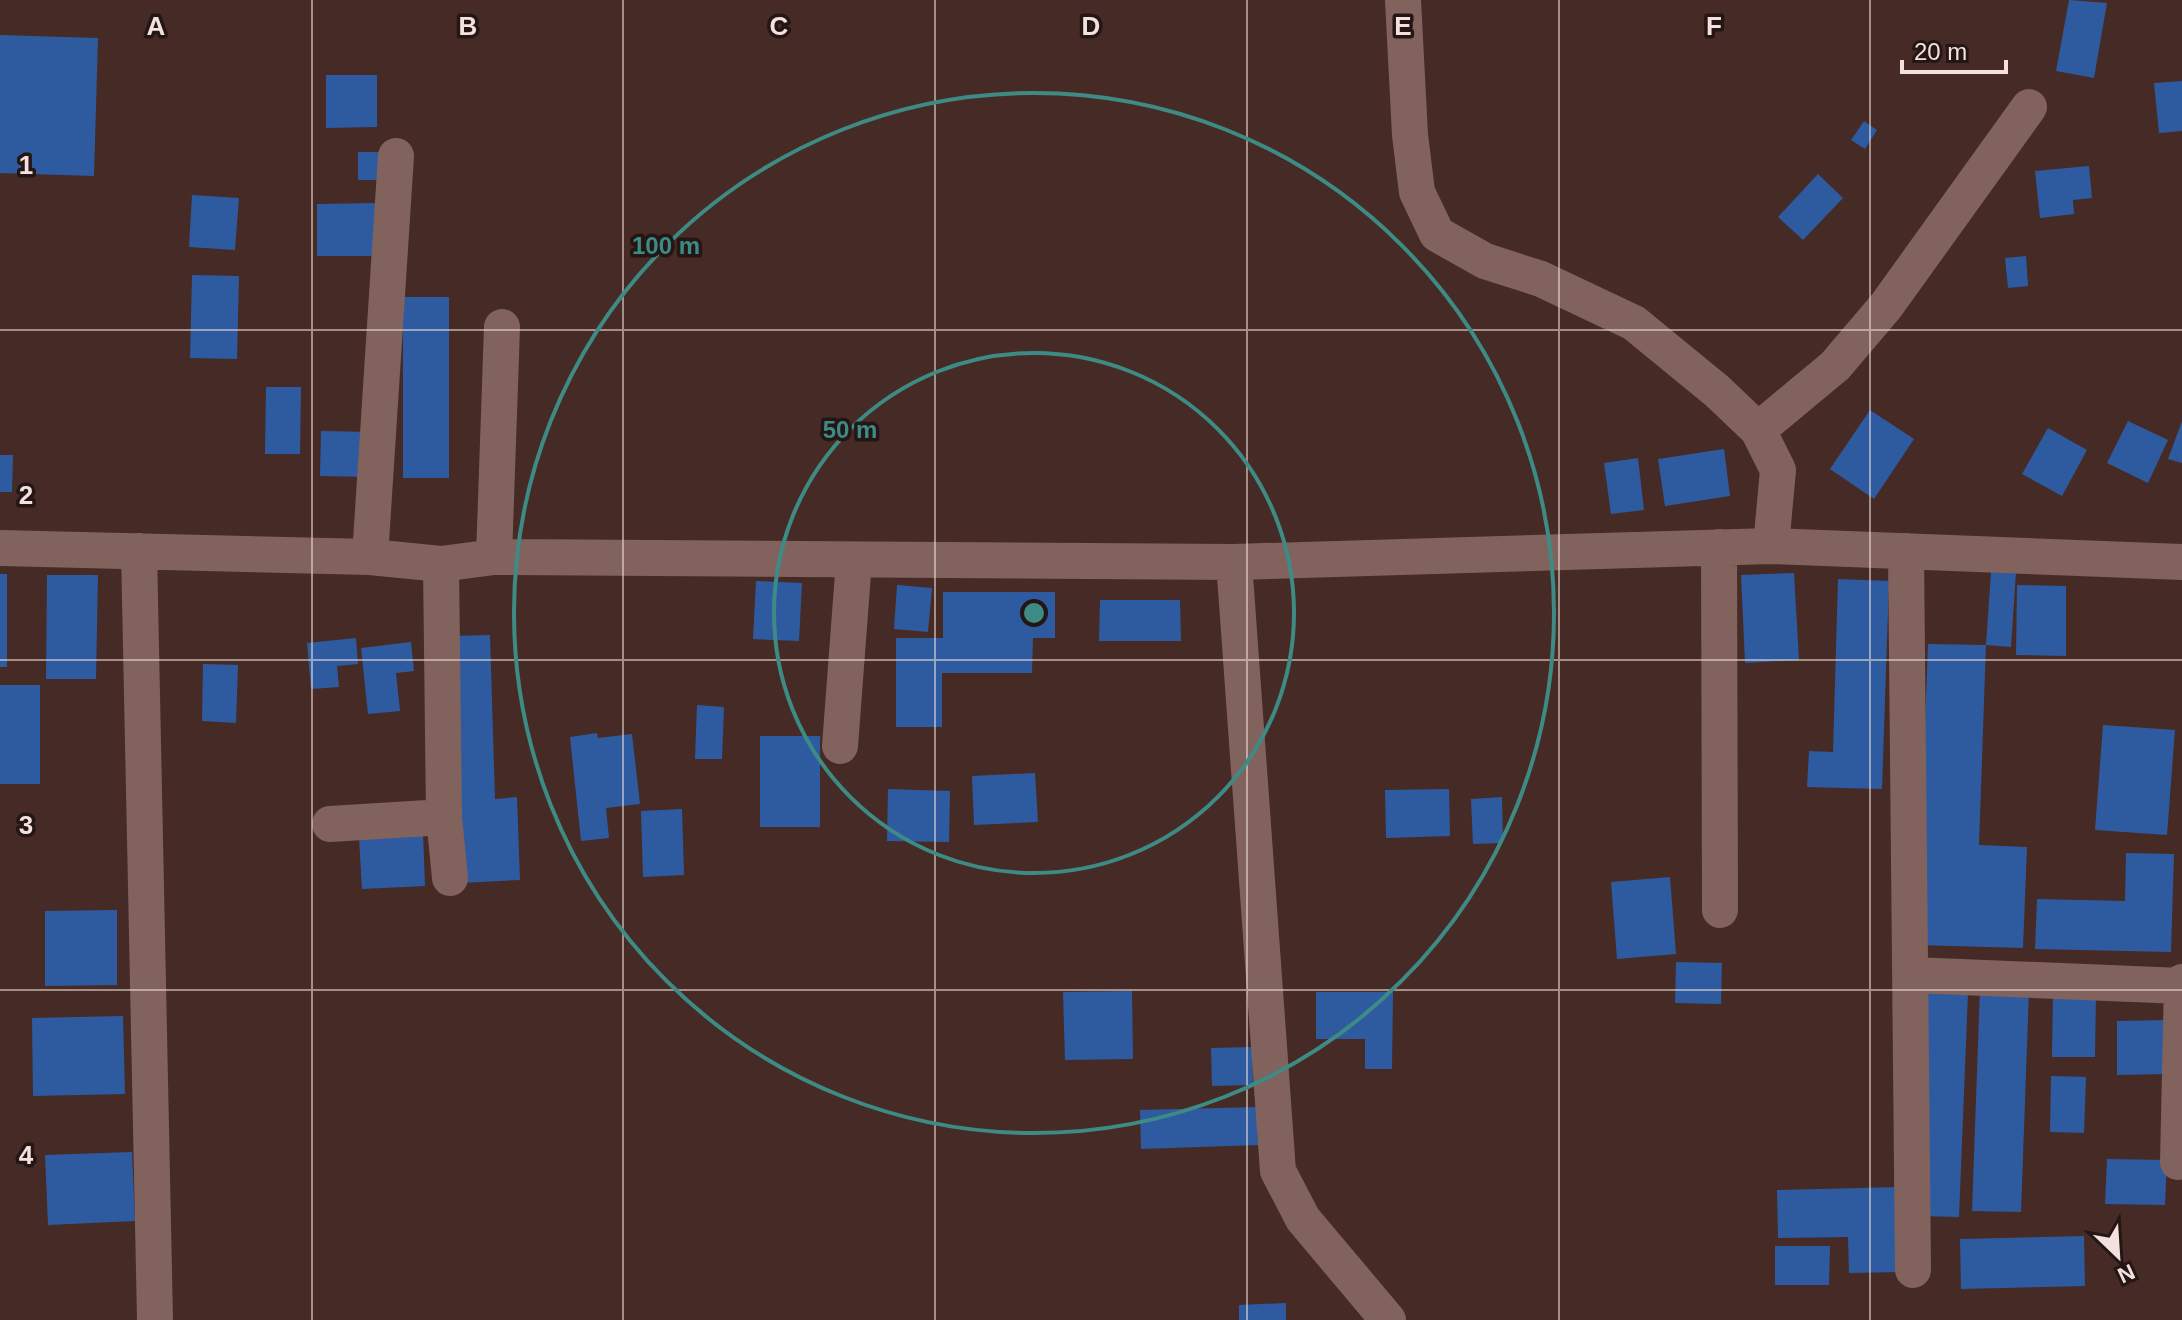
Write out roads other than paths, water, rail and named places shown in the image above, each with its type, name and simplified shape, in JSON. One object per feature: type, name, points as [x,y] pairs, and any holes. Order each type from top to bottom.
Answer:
[{"type":"street","points":[[1403,0],[1410,135],[1417,192],[1437,234],[1485,261],[1541,279],[1634,323],[1717,391],[1758,430],[1778,470],[1771,546]]},
{"type":"street","points":[[1758,430],[1835,366],[1886,306],[2029,107]]},
{"type":"street","points":[[370,557],[396,156]]},
{"type":"street","points":[[494,557],[502,327]]},
{"type":"street","points":[[0,548],[370,557],[441,564],[494,557],[1234,562],[1771,546],[2182,562]]},
{"type":"street","points":[[1719,547],[1720,910]]},
{"type":"street","points":[[139,551],[155,1320]]},
{"type":"street","points":[[1906,551],[1913,1270]]},
{"type":"street","points":[[840,746],[854,560]]},
{"type":"street","points":[[1234,562],[1278,1171],[1303,1219],[1388,1320]]},
{"type":"street","points":[[441,564],[444,817],[450,878]]},
{"type":"street","points":[[330,824],[444,817]]},
{"type":"street","points":[[1912,975],[2182,984],[2178,1162]]}]
